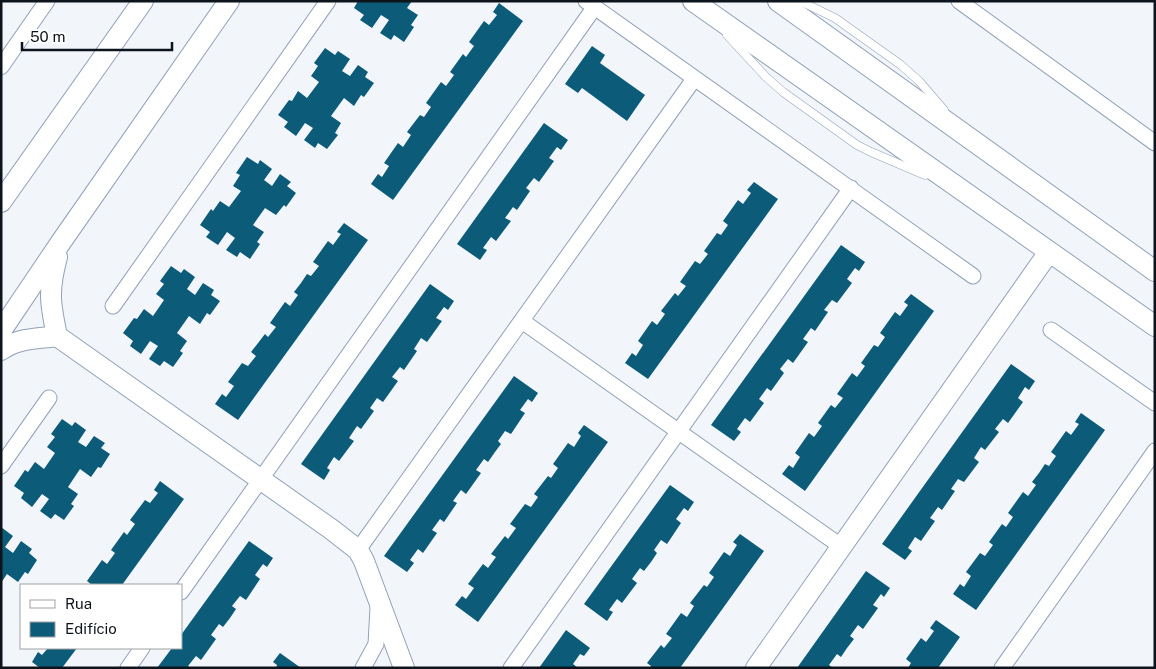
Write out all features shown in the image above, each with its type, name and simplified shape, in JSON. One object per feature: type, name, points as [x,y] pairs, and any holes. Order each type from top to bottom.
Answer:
[{"type":"street","points":[[1,67],[47,1]]},
{"type":"street","points":[[2,201],[143,1]]},
{"type":"street","points":[[1,331],[230,1]]},
{"type":"street","points":[[113,306],[328,1]]},
{"type":"street","points":[[778,1],[1155,271]]},
{"type":"street","points":[[959,1],[1155,143]]},
{"type":"street","points":[[182,591],[262,480],[590,4],[973,276]]},
{"type":"street","points":[[696,4],[1155,326]]},
{"type":"street","points":[[358,550],[694,79]]},
{"type":"street","points":[[510,668],[851,188]]},
{"type":"street","points":[[57,336],[50,302],[51,280],[61,242]]},
{"type":"street","points":[[756,668],[1050,252]]},
{"type":"street","points":[[522,321],[842,547]]},
{"type":"street","points":[[1051,330],[1155,403]]},
{"type":"street","points":[[1,350],[8,345],[23,340],[57,336],[358,550],[378,595],[404,668]]},
{"type":"street","points":[[1,466],[49,398]]},
{"type":"street","points":[[1002,668],[1155,452]]},
{"type":"street","points":[[363,668],[376,644],[378,595]]},
{"type":"street","points":[[128,668],[141,649]]},
{"type":"lane","points":[[800,1],[818,8],[835,18],[901,65],[919,81],[969,138]]},
{"type":"building","points":[[358,1],[412,1],[407,8],[418,15],[411,25],[414,27],[404,42],[394,35],[391,40],[380,33],[389,20],[381,15],[372,28],[360,20],[364,15],[354,8]]},
{"type":"building","points":[[499,3],[523,21],[393,200],[371,184],[378,174],[382,177],[389,166],[384,163],[398,143],[403,147],[411,135],[407,132],[420,115],[424,117],[431,107],[426,103],[441,82],[446,86],[454,75],[450,72],[463,54],[466,57],[474,46],[469,42],[484,21],[489,25],[497,15],[493,12]]},
{"type":"building","points":[[592,46],[605,55],[600,63],[645,95],[627,121],[582,88],[578,93],[565,84]]},
{"type":"building","points":[[325,48],[335,55],[338,51],[350,59],[342,71],[350,76],[358,65],[368,72],[365,77],[374,83],[364,97],[361,95],[354,106],[344,98],[331,116],[341,123],[335,133],[338,135],[327,149],[318,143],[315,148],[304,140],[313,128],[305,123],[296,136],[284,127],[288,122],[278,115],[289,100],[292,101],[298,91],[307,98],[319,82],[311,76],[318,66],[314,63]]},
{"type":"building","points":[[544,123],[568,140],[561,150],[557,147],[549,158],[554,161],[539,182],[534,178],[526,188],[530,191],[517,210],[513,207],[505,218],[511,221],[496,241],[491,237],[483,248],[487,250],[480,260],[457,244]]},
{"type":"building","points":[[247,157],[258,164],[260,160],[272,169],[264,180],[272,186],[280,174],[291,182],[287,186],[296,193],[286,207],[284,205],[276,215],[265,208],[253,225],[264,232],[257,242],[260,244],[250,259],[240,252],[237,257],[226,250],[235,238],[227,232],[218,245],[206,237],[210,232],[200,225],[211,209],[213,211],[220,201],[229,207],[241,191],[233,186],[240,175],[236,173]]},
{"type":"building","points":[[754,182],[778,199],[648,379],[625,363],[632,353],[636,356],[643,345],[638,341],[652,321],[657,325],[665,314],[661,311],[675,293],[678,296],[686,286],[680,282],[695,261],[700,264],[708,254],[704,251],[717,233],[721,235],[728,225],[723,221],[738,200],[743,204],[751,193],[747,190]]},
{"type":"building","points":[[344,223],[368,240],[238,420],[215,404],[222,394],[226,397],[234,386],[228,382],[242,363],[248,366],[256,356],[251,352],[265,334],[268,337],[276,327],[270,323],[285,302],[290,306],[298,295],[294,292],[307,274],[311,276],[319,266],[313,262],[328,241],[333,245],[341,234],[337,232]]},
{"type":"building","points":[[841,245],[865,262],[859,271],[855,268],[847,279],[852,283],[837,303],[832,300],[824,310],[828,312],[815,331],[811,328],[803,339],[808,342],[793,363],[788,359],[780,369],[784,373],[771,391],[767,388],[759,399],[764,403],[750,422],[745,418],[737,429],[741,432],[734,441],[711,425]]},
{"type":"building","points":[[171,266],[181,273],[184,269],[195,277],[187,289],[195,295],[203,283],[214,290],[211,295],[220,301],[210,315],[207,313],[200,324],[189,316],[177,333],[187,341],[180,351],[183,353],[173,367],[164,361],[160,366],[149,359],[158,346],[150,341],[141,354],[130,346],[133,341],[123,333],[134,318],[137,319],[144,309],[153,316],[164,300],[156,294],[164,284],[160,281]]},
{"type":"building","points":[[430,284],[454,301],[448,310],[444,307],[436,318],[442,321],[427,342],[421,338],[414,349],[417,351],[404,370],[400,367],[392,377],[398,381],[383,402],[377,398],[370,408],[374,411],[361,429],[357,426],[349,438],[354,441],[339,461],[334,457],[327,468],[330,470],[324,480],[301,464]]},
{"type":"building","points":[[911,294],[934,311],[805,491],[782,474],[789,465],[793,468],[800,457],[795,453],[809,433],[814,437],[822,426],[818,423],[831,405],[835,408],[843,398],[837,394],[852,373],[857,377],[865,366],[861,363],[874,345],[878,347],[885,337],[880,333],[895,312],[900,316],[908,305],[904,302]]},
{"type":"building","points":[[1011,364],[1035,381],[1029,390],[1025,387],[1018,398],[1023,402],[1008,423],[1003,419],[995,429],[999,432],[985,450],[981,447],[974,458],[979,462],[964,482],[958,479],[951,489],[955,491],[942,510],[938,507],[930,518],[935,521],[921,541],[915,537],[908,548],[912,551],[905,560],[882,544]]},
{"type":"building","points":[[514,376],[538,393],[532,402],[528,399],[520,410],[525,413],[511,434],[505,431],[498,441],[501,444],[488,462],[484,459],[476,470],[481,473],[466,494],[461,490],[453,501],[457,503],[444,522],[440,519],[432,530],[437,533],[423,553],[418,549],[410,560],[414,563],[407,572],[384,556]]},
{"type":"building","points":[[1081,413],[1105,430],[976,610],[953,594],[960,584],[964,587],[971,576],[966,572],[980,553],[985,556],[993,545],[989,542],[1002,524],[1006,527],[1013,517],[1008,513],[1023,492],[1028,496],[1036,485],[1032,482],[1045,464],[1049,466],[1056,456],[1051,452],[1066,431],[1071,435],[1079,424],[1075,422]]},
{"type":"building","points":[[62,419],[72,426],[75,422],[86,430],[78,442],[86,447],[94,436],[105,443],[101,448],[110,454],[101,468],[98,467],[91,477],[80,469],[68,487],[78,494],[71,504],[74,506],[64,520],[55,514],[51,519],[40,511],[49,499],[42,494],[32,507],[21,498],[24,493],[14,486],[25,470],[28,472],[35,462],[44,469],[55,453],[47,447],[55,437],[51,434]]},
{"type":"building","points":[[584,425],[608,442],[478,622],[455,605],[462,596],[466,599],[474,588],[468,584],[483,564],[488,568],[496,557],[491,554],[505,536],[508,539],[516,528],[510,524],[525,504],[531,507],[538,497],[534,494],[548,476],[551,478],[558,468],[553,464],[568,443],[574,447],[581,436],[578,433]]},
{"type":"building","points":[[160,481],[184,499],[123,584],[91,584],[87,581],[102,560],[107,564],[115,553],[111,550],[124,532],[127,535],[135,524],[130,520],[145,500],[150,503],[158,493],[154,490]]},
{"type":"building","points":[[670,485],[694,502],[688,511],[684,508],[676,519],[681,523],[667,544],[661,540],[654,550],[657,553],[651,562],[644,571],[640,568],[632,579],[637,583],[622,603],[617,599],[609,610],[613,612],[607,621],[584,604]]},
{"type":"building","points":[[1,527],[13,536],[5,547],[13,553],[21,541],[32,549],[29,553],[37,560],[28,574],[25,572],[18,582],[7,574],[1,583]]},
{"type":"building","points":[[740,534],[764,551],[680,668],[650,668],[651,666],[647,663],[661,645],[664,648],[672,638],[666,634],[681,613],[687,617],[694,606],[690,603],[704,585],[707,587],[714,577],[709,573],[724,552],[730,556],[737,545],[733,542]]},
{"type":"building","points":[[249,541],[273,558],[267,567],[263,564],[255,575],[260,579],[246,600],[240,596],[232,606],[236,609],[230,618],[223,627],[219,624],[211,635],[216,639],[201,660],[196,656],[188,666],[191,668],[157,668],[171,649],[182,649],[182,634]]},
{"type":"building","points":[[866,571],[890,588],[884,597],[881,594],[873,605],[878,608],[863,629],[858,625],[850,636],[854,639],[841,657],[837,654],[829,665],[833,668],[797,668]]},
{"type":"building","points":[[936,620],[960,637],[938,668],[908,668],[911,663],[906,659],[921,638],[926,642],[934,631],[930,628]]},
{"type":"building","points":[[566,630],[590,648],[584,656],[580,654],[573,664],[578,668],[539,668]]},
{"type":"building","points":[[47,649],[76,649],[62,668],[40,668],[32,662],[38,652],[42,655]]},
{"type":"building","points":[[280,653],[301,668],[276,668],[277,665],[273,662]]}]
